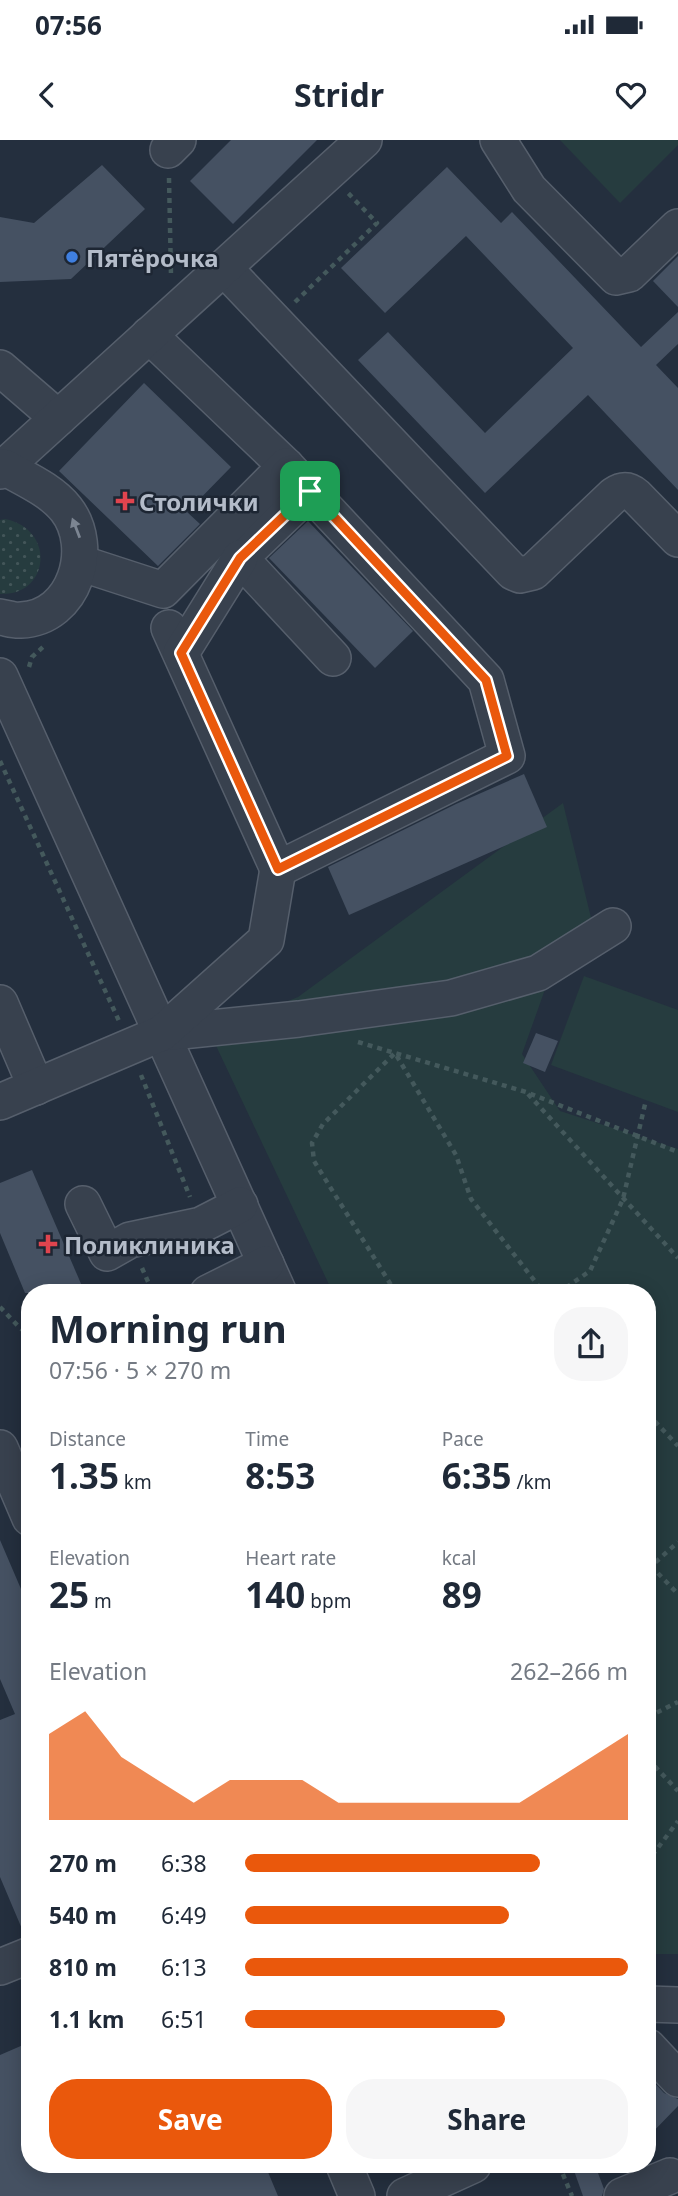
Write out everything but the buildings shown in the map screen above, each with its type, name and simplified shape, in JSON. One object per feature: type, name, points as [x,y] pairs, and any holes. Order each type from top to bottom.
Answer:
[{"type":"street","points":[[0,617],[22,620],[48,611],[73,585],[80,563],[80,539],[72,517],[65,508],[47,492],[2,469],[364,140]]},
{"type":"street","points":[[498,140],[529,189],[616,277],[628,275],[678,227]]},
{"type":"street","points":[[223,268],[513,572],[520,575],[533,572],[622,490],[630,491],[636,496],[678,539]]},
{"type":"street","points":[[161,325],[286,466],[486,680],[507,756],[278,869]]},
{"type":"street","points":[[0,368],[58,418]]},
{"type":"street","points":[[80,563],[163,590],[286,466]]},
{"type":"street","points":[[162,1033],[266,940],[278,869],[175,641],[240,558],[310,491]]},
{"type":"street","points":[[240,558],[333,658]]},
{"type":"street","points":[[14,672],[162,1033],[273,1279],[250,1284]]},
{"type":"street","points":[[0,1102],[162,1033],[299,1020],[451,998],[538,973],[613,926]]},
{"type":"street","points":[[0,1003],[36,1087]]},
{"type":"street","points":[[83,1203],[107,1253],[130,1240],[201,1225],[240,1205]]},
{"type":"street","points":[[4,1467],[21,1500]]},
{"type":"street","points":[[656,2056],[678,2079]]},
{"type":"street","points":[[348,2173],[358,2196]]},
{"type":"street","points":[[405,2196],[455,2173]]},
{"type":"street","points":[[622,2196],[675,2181]]},
{"type":"path","points":[[161,325],[173,145]]},
{"type":"path","points":[[274,321],[377,223],[348,192]]},
{"type":"path","points":[[14,672],[50,641]]},
{"type":"path","points":[[356,1041],[526,1092],[678,1152]]},
{"type":"path","points":[[390,1284],[314,1161],[312,1143],[323,1124],[395,1053]]},
{"type":"path","points":[[395,1053],[456,1155],[471,1199],[537,1284]]},
{"type":"path","points":[[526,1092],[678,1258]]},
{"type":"path","points":[[571,1284],[590,1271],[623,1199],[646,1100]]},
{"type":"path","points":[[0,1307],[21,1329]]},
{"type":"path","points":[[656,1423],[678,1446]]},
{"type":"path","points":[[656,1561],[678,1542]]},
{"type":"path","points":[[656,1574],[678,1594]]},
{"type":"path","points":[[656,1713],[678,1702]]},
{"type":"path","points":[[656,1768],[678,1791]]},
{"type":"path","points":[[656,1850],[678,1821]]},
{"type":"path","points":[[562,2173],[572,2196]]},
{"type":"green space","points":[[560,140],[678,140],[678,145],[620,203]]},
{"type":"green space","points":[[5,519],[21,525],[33,535],[39,548],[40,561],[37,574],[29,585],[17,592],[0,594],[0,520]]},
{"type":"green space","points":[[563,803],[595,934],[558,953],[522,1054],[560,1111],[678,1149],[678,1954],[656,1954],[656,1284],[329,1284],[210,1033],[298,997]]},
{"type":"green space","points":[[584,976],[678,1010],[678,1112],[551,1065]]},
{"type":"place","name":"Пятёрочка","points":[[72,257]]},
{"type":"place","name":"Столички","points":[[125,501]]},
{"type":"place","name":"Поликлиника","points":[[48,1244]]},
{"type":"route","points":[[310,491],[486,680],[507,756],[278,869],[181,653],[240,558],[310,491]]}]
